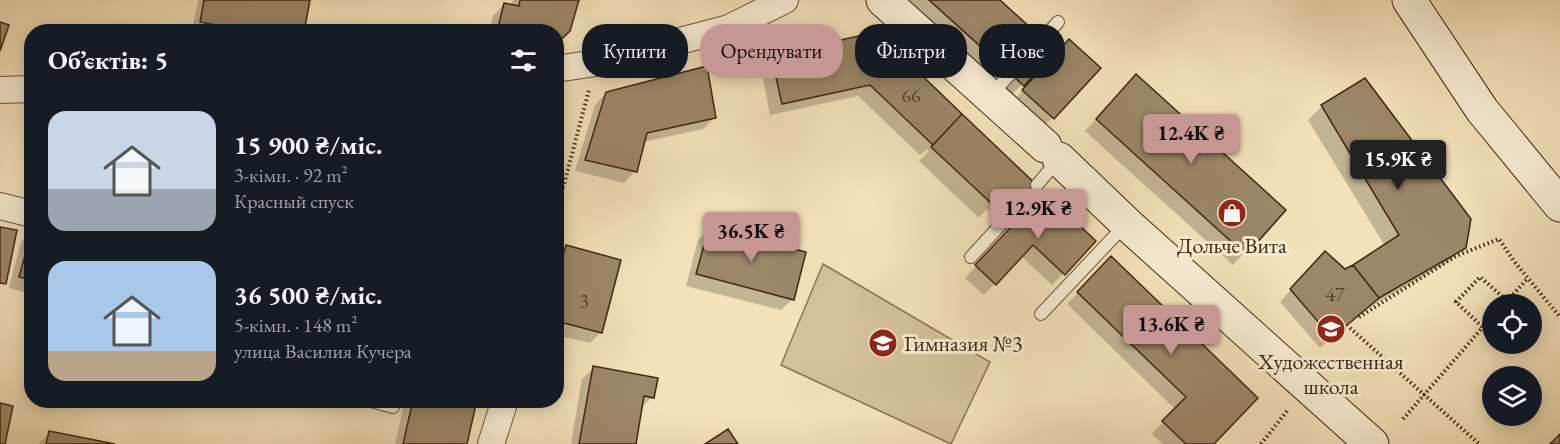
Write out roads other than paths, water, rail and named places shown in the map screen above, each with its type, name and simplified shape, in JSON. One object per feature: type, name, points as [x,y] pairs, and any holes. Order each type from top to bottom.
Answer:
[{"type":"main road","points":[[883,0],[1000,86],[1052,153],[1127,224],[1372,444]]},
{"type":"main road","points":[[1408,0],[1482,110],[1560,205]]},
{"type":"street","points":[[564,68],[596,63],[729,28],[785,0]]},
{"type":"street","points":[[0,90],[24,89]]},
{"type":"street","points":[[0,206],[24,212]]},
{"type":"street","points":[[491,444],[502,408]]},
{"type":"lane","points":[[1037,185],[1052,153]]},
{"type":"lane","points":[[971,257],[1015,209]]},
{"type":"lane","points":[[1041,314],[1127,224]]},
{"type":"place","name":"Дольче Вита","points":[[1232,213]]},
{"type":"place","name":"Художественная школа","points":[[1331,329]]},
{"type":"place","name":"Гимназия №3","points":[[883,343]]}]
